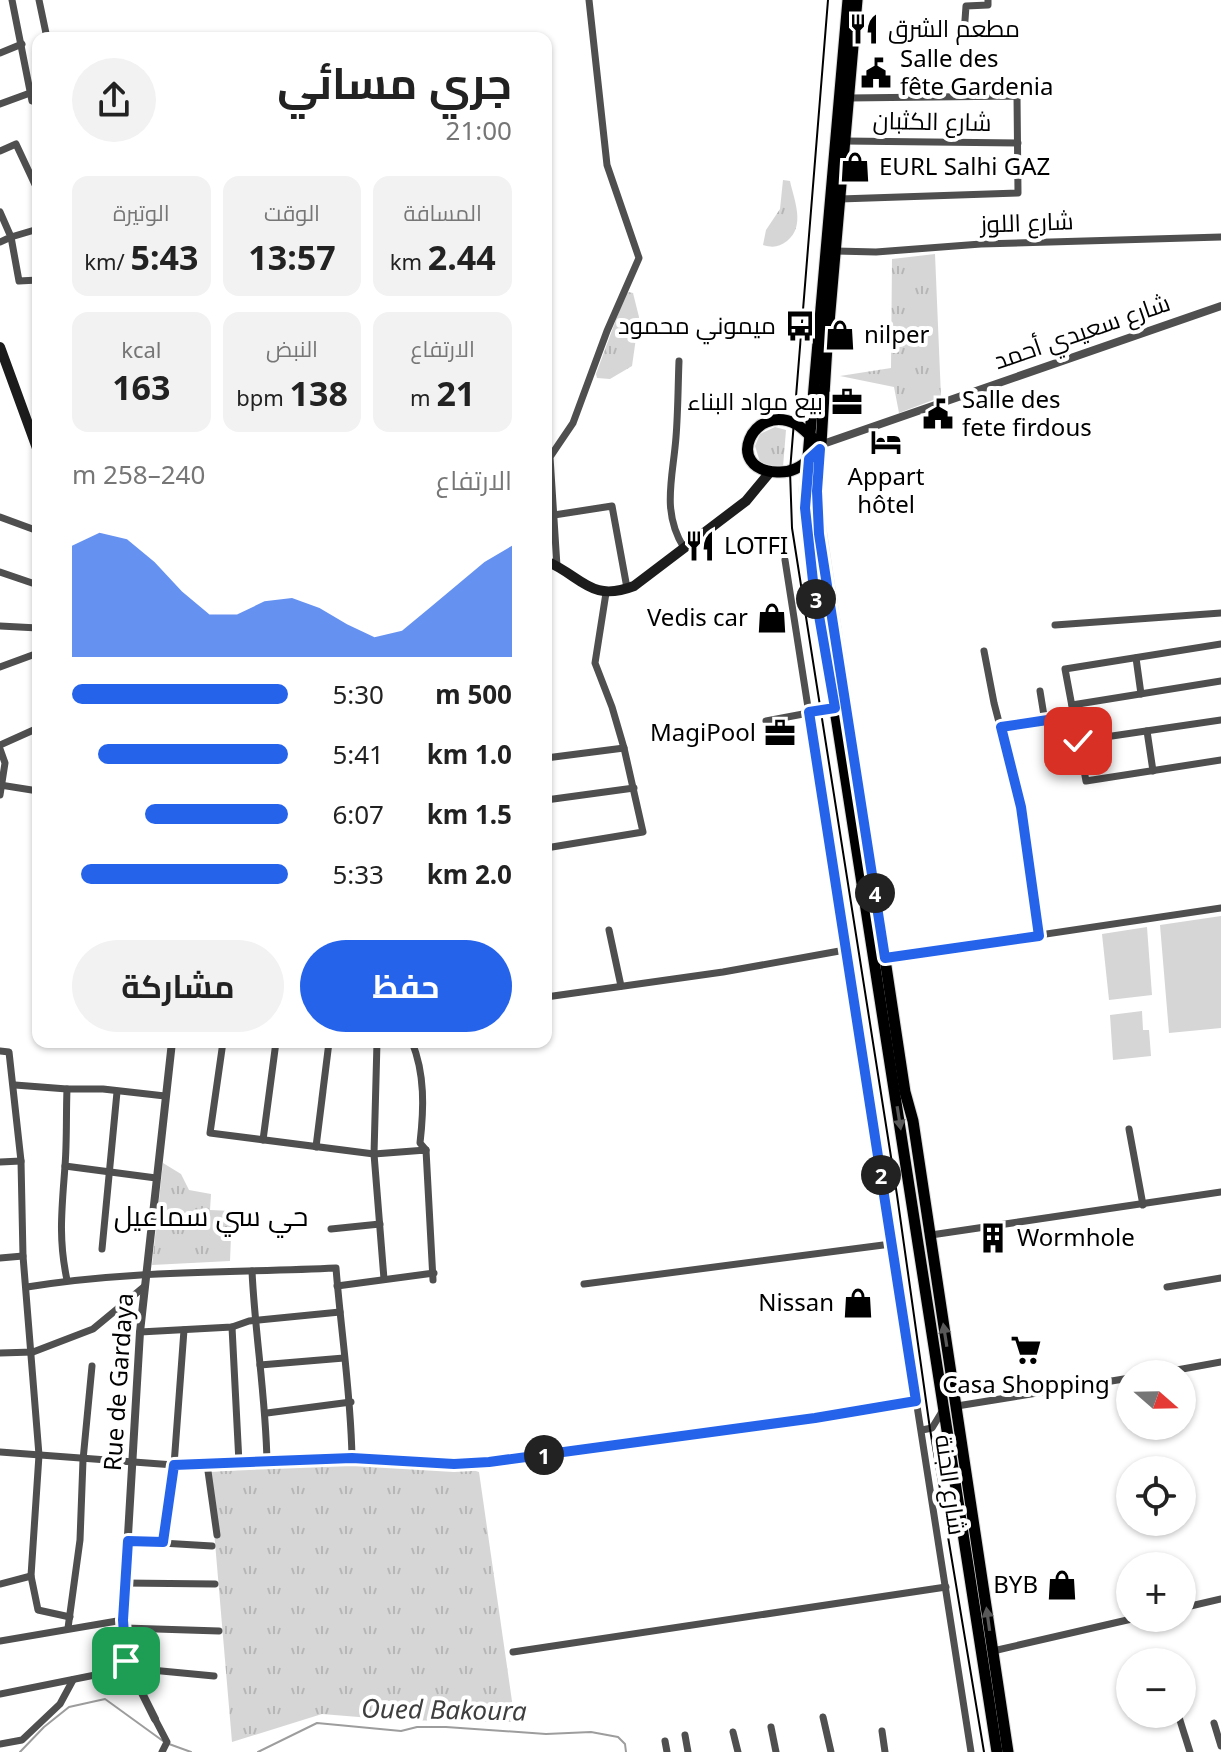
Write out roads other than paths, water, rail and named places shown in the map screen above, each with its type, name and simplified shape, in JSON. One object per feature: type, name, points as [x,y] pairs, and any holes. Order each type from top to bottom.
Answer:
[{"type":"main road","points":[[848,0],[817,345],[814,409],[819,534],[931,1235],[1008,1752]]},
{"type":"main road","points":[[857,0],[817,444],[809,459],[805,491],[813,581],[997,1752]]},
{"type":"main road","points":[[0,347],[32,435]]},
{"type":"main road","points":[[751,497],[756,481],[755,466],[748,447],[755,429],[772,421],[801,420],[814,409]]},
{"type":"main road","points":[[790,422],[817,444]]},
{"type":"main road","points":[[786,473],[809,459]]},
{"type":"main road","points":[[755,466],[770,472],[786,473],[794,477],[805,491]]},
{"type":"main road","points":[[552,564],[592,589],[606,593],[627,588],[751,497],[770,472]]},
{"type":"street","points":[[12,0],[32,101]]},
{"type":"street","points":[[39,0],[46,32]]},
{"type":"street","points":[[552,454],[573,423],[607,331],[639,258],[607,165],[589,0]]},
{"type":"street","points":[[964,34],[966,6],[988,5],[988,0]]},
{"type":"street","points":[[0,53],[22,44]]},
{"type":"street","points":[[0,104],[30,93]]},
{"type":"street","points":[[840,199],[1016,194],[1016,96],[849,98]]},
{"type":"street","name":"شارع الكثبان","points":[[845,141],[1018,143]]},
{"type":"street","points":[[0,151],[16,144],[32,178]]},
{"type":"street","points":[[0,212],[11,237],[19,281],[32,280]]},
{"type":"street","points":[[0,242],[32,231]]},
{"type":"street","name":"شارع اللوز","points":[[836,251],[876,252],[981,244],[1221,237]]},
{"type":"street","name":"شارع سعيدي أحمد","points":[[817,444],[1221,306]]},
{"type":"street","points":[[679,361],[670,503],[672,524],[684,548]]},
{"type":"street","points":[[552,486],[557,566]]},
{"type":"street","points":[[554,515],[612,506],[627,588]]},
{"type":"street","points":[[0,517],[32,529]]},
{"type":"street","name":"شارع الجنة","points":[[785,560],[971,1752]]},
{"type":"street","points":[[0,572],[32,583]]},
{"type":"street","points":[[552,847],[641,834],[643,829],[624,748],[595,663],[606,593]]},
{"type":"street","points":[[1055,625],[1221,613]]},
{"type":"street","points":[[0,626],[32,628]]},
{"type":"street","points":[[1221,644],[1065,669],[1086,781],[1221,760]]},
{"type":"street","points":[[984,651],[1021,807],[1039,936]]},
{"type":"street","points":[[0,667],[32,655]]},
{"type":"street","points":[[1136,658],[1141,694]]},
{"type":"street","points":[[1072,705],[1221,681]]},
{"type":"street","points":[[1040,691],[1045,722]]},
{"type":"street","points":[[766,721],[835,708]]},
{"type":"street","points":[[1001,727],[1074,716]]},
{"type":"street","points":[[1078,741],[1221,720]]},
{"type":"street","points":[[0,795],[5,763],[0,747],[32,731]]},
{"type":"street","points":[[1147,731],[1153,771]]},
{"type":"street","points":[[552,757],[624,748]]},
{"type":"street","points":[[0,785],[32,790]]},
{"type":"street","points":[[552,799],[634,788]]},
{"type":"street","points":[[885,958],[1221,908]]},
{"type":"street","points":[[609,930],[621,986]]},
{"type":"street","points":[[552,996],[723,972],[845,950]]},
{"type":"street","name":"Rue de Gardaya","points":[[155,1719],[126,1661],[124,1583],[140,1332],[171,1048]]},
{"type":"street","points":[[222,1048],[210,1133],[374,1154],[426,1150]]},
{"type":"street","points":[[263,1140],[275,1048]]},
{"type":"street","points":[[316,1147],[328,1048]]},
{"type":"street","points":[[377,1048],[374,1154],[384,1279]]},
{"type":"street","points":[[337,1286],[384,1279],[433,1277],[426,1150],[420,1143],[424,1111],[420,1061],[415,1048]]},
{"type":"street","points":[[0,1051],[9,1052],[15,1085],[21,1161],[23,1256],[33,1352],[39,1455],[31,1576],[38,1610],[70,1617]]},
{"type":"street","points":[[15,1085],[103,1089],[165,1096]]},
{"type":"street","points":[[67,1089],[65,1166],[60,1207],[62,1257],[67,1280]]},
{"type":"street","points":[[102,1249],[117,1092]]},
{"type":"street","points":[[1129,1129],[1143,1205]]},
{"type":"street","points":[[0,1162],[21,1161]]},
{"type":"street","points":[[65,1166],[156,1178]]},
{"type":"street","points":[[931,1235],[1221,1192]]},
{"type":"street","points":[[331,1229],[380,1224]]},
{"type":"street","points":[[584,1284],[891,1244]]},
{"type":"street","points":[[0,1258],[23,1256]]},
{"type":"street","points":[[27,1287],[146,1273],[336,1268],[351,1402],[352,1458]]},
{"type":"street","points":[[252,1271],[267,1413],[267,1463]]},
{"type":"street","points":[[1167,1287],[1221,1278]]},
{"type":"street","points":[[0,1353],[33,1352],[93,1329],[145,1286]]},
{"type":"street","points":[[140,1332],[232,1327],[255,1320],[340,1312]]},
{"type":"street","points":[[232,1327],[239,1463]]},
{"type":"street","points":[[163,1542],[174,1465],[184,1330]]},
{"type":"street","points":[[260,1365],[344,1358]]},
{"type":"street","points":[[1196,1367],[1221,1362]]},
{"type":"street","points":[[68,1628],[80,1540],[83,1460],[92,1366]]},
{"type":"street","points":[[957,1406],[1116,1380]]},
{"type":"street","points":[[0,1452],[174,1465],[352,1458],[454,1464],[489,1462],[815,1418],[916,1401]]},
{"type":"street","points":[[267,1413],[351,1402]]},
{"type":"street","points":[[922,1430],[932,1428],[940,1418],[943,1407]]},
{"type":"street","points":[[932,1428],[948,1442]]},
{"type":"street","points":[[207,1464],[217,1535]]},
{"type":"street","points":[[128,1541],[212,1546]]},
{"type":"street","points":[[0,1584],[31,1576]]},
{"type":"street","points":[[124,1583],[215,1584]]},
{"type":"street","points":[[513,1652],[946,1587]]},
{"type":"street","points":[[1196,1605],[1221,1599]]},
{"type":"street","points":[[993,1651],[1116,1623]]},
{"type":"street","points":[[0,1641],[68,1628],[124,1624],[219,1631]]},
{"type":"street","points":[[0,1694],[130,1668],[214,1676]]},
{"type":"street","points":[[0,1744],[22,1740],[60,1704],[73,1680]]},
{"type":"street","points":[[823,1717],[831,1752]]},
{"type":"street","points":[[155,1719],[167,1742],[162,1752]]},
{"type":"street","points":[[1214,1723],[1221,1746]]},
{"type":"street","points":[[771,1727],[776,1752]]},
{"type":"street","points":[[1182,1728],[1190,1752]]},
{"type":"street","points":[[882,1731],[885,1752]]},
{"type":"street","points":[[733,1732],[738,1752]]},
{"type":"street","points":[[685,1735],[688,1752]]},
{"type":"street","points":[[665,1741],[667,1752]]},
{"type":"waterway","name":"Oued Bakoura","points":[[20,1752],[69,1707],[105,1699],[163,1741]]},
{"type":"waterway","name":"Oued Bakoura","points":[[258,1752],[317,1723],[401,1731],[417,1727],[446,1727],[546,1734],[591,1732],[618,1737],[625,1744],[626,1752]]},
{"type":"waterway","name":"Oued Bakoura","points":[[169,1744],[191,1752]]},
{"type":"tram line","points":[[828,0],[790,471],[792,528],[897,1195],[930,1429],[984,1752]]},
{"type":"place","name":"مطعم الشرق","points":[[864,29]]},
{"type":"place","name":"Salle des fête Gardenia","points":[[876,73]]},
{"type":"place","name":"EURL Salhi GAZ","points":[[855,167]]},
{"type":"place","name":"ميموني محمود","points":[[800,326]]},
{"type":"place","name":"nilper","points":[[840,335]]},
{"type":"place","name":"بيع مواد البناء","points":[[847,402]]},
{"type":"place","name":"Salle des fete firdous","points":[[938,414]]},
{"type":"place","name":"Appart hôtel","points":[[886,442]]},
{"type":"place","name":"LOTFI","points":[[700,546]]},
{"type":"place","name":"Vedis car","points":[[772,618]]},
{"type":"place","name":"MagiPool","points":[[780,733]]},
{"type":"place","name":"Wormhole","points":[[993,1238]]},
{"type":"place","name":"Nissan","points":[[858,1303]]},
{"type":"place","name":"Casa Shopping","points":[[1026,1350]]},
{"type":"place","name":"BYB","points":[[1062,1585]]},
{"type":"district","name":"حي سي سماعيل","points":[[211,1216]]}]
